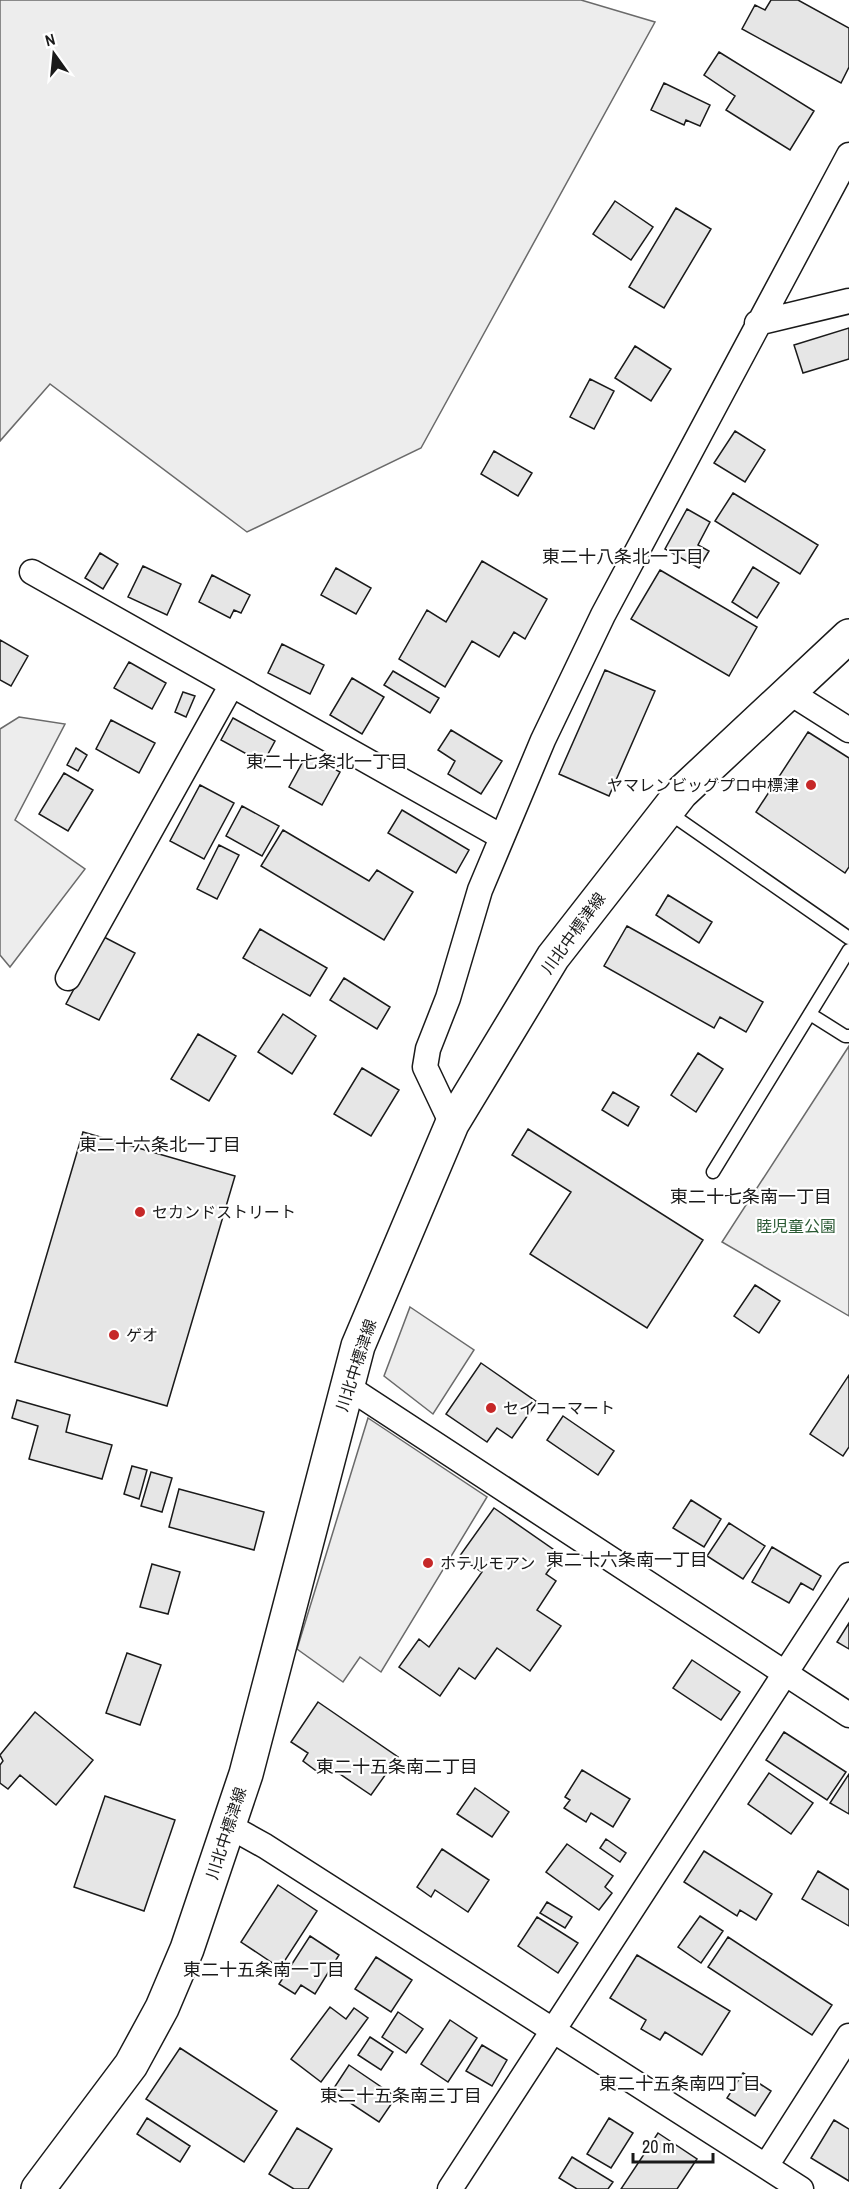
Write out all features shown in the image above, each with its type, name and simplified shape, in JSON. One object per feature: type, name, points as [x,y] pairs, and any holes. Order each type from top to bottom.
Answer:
[{"type":"main road","name":"川北中標津線","points":[[42,2188],[131,2065],[162,2008],[187,1949],[246,1774],[358,1346],[452,1124],[553,957],[681,793],[849,636]]},
{"type":"street","points":[[452,1124],[425,1067],[428,1049],[448,998],[480,890],[543,740],[603,615],[757,323],[849,155]]},
{"type":"street","points":[[757,323],[849,301]]},
{"type":"street","points":[[32,572],[502,837]]},
{"type":"street","points":[[68,978],[231,686]]},
{"type":"street","points":[[789,692],[849,730]]},
{"type":"street","points":[[348,1387],[849,1715]]},
{"type":"street","points":[[450,2189],[555,2031],[849,1575]]},
{"type":"street","points":[[229,1826],[265,1846],[766,2166],[795,2187]]},
{"type":"street","points":[[766,2166],[849,2036]]},
{"type":"lane","points":[[667,811],[849,938]]},
{"type":"lane","points":[[713,1172],[849,950]]},
{"type":"lane","points":[[810,1014],[845,1036],[849,1036]]},
{"type":"shaded area","points":[[0,0],[581,0],[655,22],[421,448],[247,532],[50,384],[0,441]]},
{"type":"shaded area","points":[[19,717],[65,724],[15,820],[85,869],[10,967],[0,955],[0,729]]},
{"type":"shaded area","name":"睦児童公園","points":[[849,1046],[849,1316],[722,1242]]},
{"type":"shaded area","points":[[410,1307],[474,1350],[433,1414],[384,1376]]},
{"type":"shaded area","points":[[368,1418],[487,1497],[381,1672],[360,1657],[343,1682],[297,1649]]},
{"type":"building","points":[[771,0],[798,0],[849,28],[849,67],[841,83],[742,29],[755,5],[765,10]]},
{"type":"building","points":[[719,52],[814,111],[790,150],[726,110],[735,96],[704,75]]},
{"type":"building","points":[[664,83],[710,105],[700,126],[686,120],[684,125],[651,110]]},
{"type":"building","points":[[615,201],[653,227],[631,260],[593,234]]},
{"type":"building","points":[[676,208],[711,229],[664,308],[629,287]]},
{"type":"building","points":[[849,328],[849,359],[803,373],[794,345]]},
{"type":"building","points":[[635,346],[671,369],[651,401],[615,378]]},
{"type":"building","points":[[590,379],[614,391],[594,429],[570,417]]},
{"type":"building","points":[[735,431],[765,450],[745,482],[714,463]]},
{"type":"building","points":[[494,451],[532,473],[518,496],[481,474]]},
{"type":"building","points":[[733,493],[818,545],[800,574],[715,521]]},
{"type":"building","points":[[687,509],[710,522],[698,545],[709,551],[699,568],[665,549]]},
{"type":"building","points":[[100,553],[118,564],[103,589],[85,578]]},
{"type":"building","points":[[482,561],[547,599],[525,639],[514,632],[499,657],[472,641],[445,687],[399,659],[427,610],[446,622]]},
{"type":"building","points":[[143,566],[181,584],[167,615],[128,597]]},
{"type":"building","points":[[753,567],[779,583],[757,618],[732,602]]},
{"type":"building","points":[[336,568],[371,588],[356,614],[321,595]]},
{"type":"building","points":[[660,570],[757,627],[729,676],[631,619]]},
{"type":"building","points":[[212,575],[250,595],[241,613],[234,610],[230,618],[199,602]]},
{"type":"building","points":[[0,640],[28,656],[11,686],[0,680]]},
{"type":"building","points":[[282,644],[324,665],[310,694],[268,673]]},
{"type":"building","points":[[129,662],[166,683],[152,709],[114,688]]},
{"type":"building","points":[[605,670],[655,691],[609,796],[559,774]]},
{"type":"building","points":[[393,671],[439,698],[430,713],[384,685]]},
{"type":"building","points":[[352,678],[384,697],[362,734],[330,715]]},
{"type":"building","points":[[183,692],[195,696],[186,717],[175,712]]},
{"type":"building","points":[[233,718],[275,741],[263,763],[221,740]]},
{"type":"building","points":[[111,720],[155,743],[139,773],[96,749]]},
{"type":"building","points":[[451,730],[502,761],[481,794],[448,774],[455,761],[438,750]]},
{"type":"building","name":"ヤマレンビッグプロ中標津","points":[[808,732],[849,758],[849,867],[845,873],[756,812]]},
{"type":"building","points":[[76,748],[87,755],[78,771],[67,765]]},
{"type":"building","points":[[307,754],[340,772],[322,805],[289,787]]},
{"type":"building","points":[[64,773],[93,790],[68,831],[39,814]]},
{"type":"building","points":[[200,785],[234,803],[204,859],[170,841]]},
{"type":"building","points":[[242,806],[279,826],[262,856],[226,836]]},
{"type":"building","points":[[402,810],[469,850],[456,873],[388,833]]},
{"type":"building","points":[[283,830],[369,881],[377,870],[413,892],[384,940],[261,866]]},
{"type":"building","points":[[219,845],[239,855],[217,899],[197,889]]},
{"type":"building","points":[[668,895],[712,922],[699,943],[656,915]]},
{"type":"building","points":[[627,926],[763,1002],[746,1032],[720,1017],[714,1028],[604,966]]},
{"type":"building","points":[[260,929],[327,968],[310,996],[243,958]]},
{"type":"building","points":[[102,936],[135,953],[99,1020],[66,1004]]},
{"type":"building","points":[[344,978],[390,1007],[377,1029],[330,1000]]},
{"type":"building","points":[[283,1014],[316,1036],[292,1074],[258,1052]]},
{"type":"building","points":[[198,1034],[236,1056],[209,1101],[171,1079]]},
{"type":"building","points":[[698,1053],[723,1069],[696,1112],[671,1095]]},
{"type":"building","points":[[362,1068],[399,1090],[371,1136],[334,1114]]},
{"type":"building","points":[[613,1092],[639,1107],[628,1126],[602,1110]]},
{"type":"building","points":[[528,1129],[703,1240],[647,1328],[530,1254],[571,1192],[512,1155]]},
{"type":"building","points":[[83,1132],[235,1176],[167,1406],[15,1362]]},
{"type":"building","points":[[755,1285],[780,1301],[759,1333],[734,1316]]},
{"type":"building","name":"セイコーマート","points":[[481,1363],[537,1402],[512,1438],[497,1428],[487,1442],[446,1414]]},
{"type":"building","points":[[849,1375],[849,1447],[843,1456],[810,1434]]},
{"type":"building","points":[[17,1400],[70,1415],[66,1432],[112,1445],[102,1479],[29,1459],[38,1426],[12,1418]]},
{"type":"building","points":[[563,1416],[614,1451],[598,1475],[547,1440]]},
{"type":"building","points":[[132,1466],[147,1470],[139,1499],[124,1494]]},
{"type":"building","points":[[151,1472],[172,1478],[162,1512],[141,1506]]},
{"type":"building","points":[[179,1489],[264,1512],[254,1550],[169,1527]]},
{"type":"building","points":[[691,1500],[721,1519],[704,1547],[673,1528]]},
{"type":"building","points":[[494,1508],[560,1554],[546,1574],[556,1581],[537,1610],[561,1626],[530,1671],[497,1648],[475,1679],[459,1668],[440,1696],[399,1667],[419,1639],[429,1647],[482,1572],[459,1557]]},
{"type":"building","points":[[729,1523],[765,1546],[743,1579],[707,1556]]},
{"type":"building","points":[[772,1547],[821,1576],[813,1590],[801,1583],[789,1603],[752,1582]]},
{"type":"building","points":[[152,1564],[180,1572],[168,1614],[140,1607]]},
{"type":"building","points":[[849,1623],[849,1649],[837,1642]]},
{"type":"building","points":[[127,1653],[161,1665],[140,1725],[106,1713]]},
{"type":"building","points":[[692,1660],[740,1692],[721,1720],[673,1688]]},
{"type":"building","points":[[318,1702],[398,1757],[371,1795],[325,1764],[319,1773],[303,1761],[308,1753],[291,1742]]},
{"type":"building","points":[[35,1712],[93,1760],[56,1805],[20,1775],[8,1789],[0,1783],[0,1765],[3,1761],[0,1755]]},
{"type":"building","points":[[784,1732],[846,1772],[827,1800],[766,1760]]},
{"type":"building","points":[[582,1770],[630,1799],[613,1827],[591,1813],[586,1822],[564,1808],[570,1800],[565,1797]]},
{"type":"building","points":[[769,1773],[813,1803],[791,1834],[748,1804]]},
{"type":"building","points":[[849,1774],[849,1814],[830,1803]]},
{"type":"building","points":[[475,1788],[509,1812],[492,1837],[457,1814]]},
{"type":"building","points":[[105,1796],[175,1820],[144,1911],[74,1887]]},
{"type":"building","points":[[606,1839],[626,1853],[620,1862],[600,1848]]},
{"type":"building","points":[[567,1844],[613,1876],[605,1887],[612,1893],[599,1910],[546,1872]]},
{"type":"building","points":[[442,1849],[489,1880],[468,1912],[435,1890],[431,1897],[417,1887]]},
{"type":"building","points":[[704,1851],[772,1894],[756,1920],[740,1910],[737,1916],[684,1882]]},
{"type":"building","points":[[818,1871],[849,1890],[849,1926],[802,1899]]},
{"type":"building","points":[[278,1885],[317,1911],[280,1968],[241,1942]]},
{"type":"building","points":[[547,1902],[572,1917],[565,1928],[540,1913]]},
{"type":"building","points":[[700,1916],[723,1931],[701,1963],[678,1947]]},
{"type":"building","points":[[537,1917],[578,1943],[558,1973],[518,1946]]},
{"type":"building","points":[[310,1936],[339,1955],[315,1994],[301,1985],[295,1994],[279,1984]]},
{"type":"building","points":[[728,1937],[832,2005],[812,2035],[708,1967]]},
{"type":"building","points":[[637,1955],[730,2011],[702,2055],[665,2032],[660,2040],[641,2029],[646,2020],[610,1998]]},
{"type":"building","points":[[376,1957],[412,1980],[391,2012],[355,1989]]},
{"type":"building","points":[[330,2007],[346,2019],[354,2008],[368,2018],[321,2082],[291,2059]]},
{"type":"building","points":[[398,2012],[423,2029],[406,2053],[382,2037]]},
{"type":"building","points":[[450,2020],[477,2038],[448,2082],[421,2064]]},
{"type":"building","points":[[370,2037],[393,2052],[381,2070],[358,2055]]},
{"type":"building","points":[[482,2045],[507,2060],[492,2086],[466,2071]]},
{"type":"building","points":[[180,2048],[277,2111],[244,2162],[146,2099]]},
{"type":"building","points":[[349,2065],[396,2097],[379,2122],[332,2091]]},
{"type":"building","points":[[743,2073],[771,2091],[755,2116],[727,2098]]},
{"type":"building","points":[[147,2118],[190,2146],[180,2162],[137,2134]]},
{"type":"building","points":[[609,2118],[633,2133],[611,2168],[587,2154]]},
{"type":"building","points":[[834,2120],[849,2129],[849,2181],[811,2158]]},
{"type":"building","points":[[297,2128],[332,2149],[308,2189],[294,2189],[269,2174]]},
{"type":"building","points":[[658,2133],[697,2159],[677,2189],[621,2189]]},
{"type":"building","points":[[572,2157],[613,2182],[608,2189],[577,2189],[559,2178]]},
{"type":"place","name":"ヤマレンビッグプロ中標津","points":[[811,785]]},
{"type":"place","name":"セカンドストリート","points":[[140,1212]]},
{"type":"place","name":"ゲオ","points":[[114,1335]]},
{"type":"place","name":"セイコーマート","points":[[491,1408]]},
{"type":"place","name":"ホテルモアン","points":[[428,1563]]},
{"type":"district","name":"東二十八条北一丁目","points":[[623,557]]},
{"type":"district","name":"東二十七条北一丁目","points":[[327,762]]},
{"type":"district","name":"東二十六条北一丁目","points":[[160,1145]]},
{"type":"district","name":"東二十七条南一丁目","points":[[751,1197]]},
{"type":"district","name":"東二十六条南一丁目","points":[[627,1560]]},
{"type":"district","name":"東二十五条南二丁目","points":[[397,1767]]},
{"type":"district","name":"東二十五条南一丁目","points":[[264,1970]]},
{"type":"district","name":"東二十五条南四丁目","points":[[680,2084]]},
{"type":"district","name":"東二十五条南三丁目","points":[[401,2096]]}]
